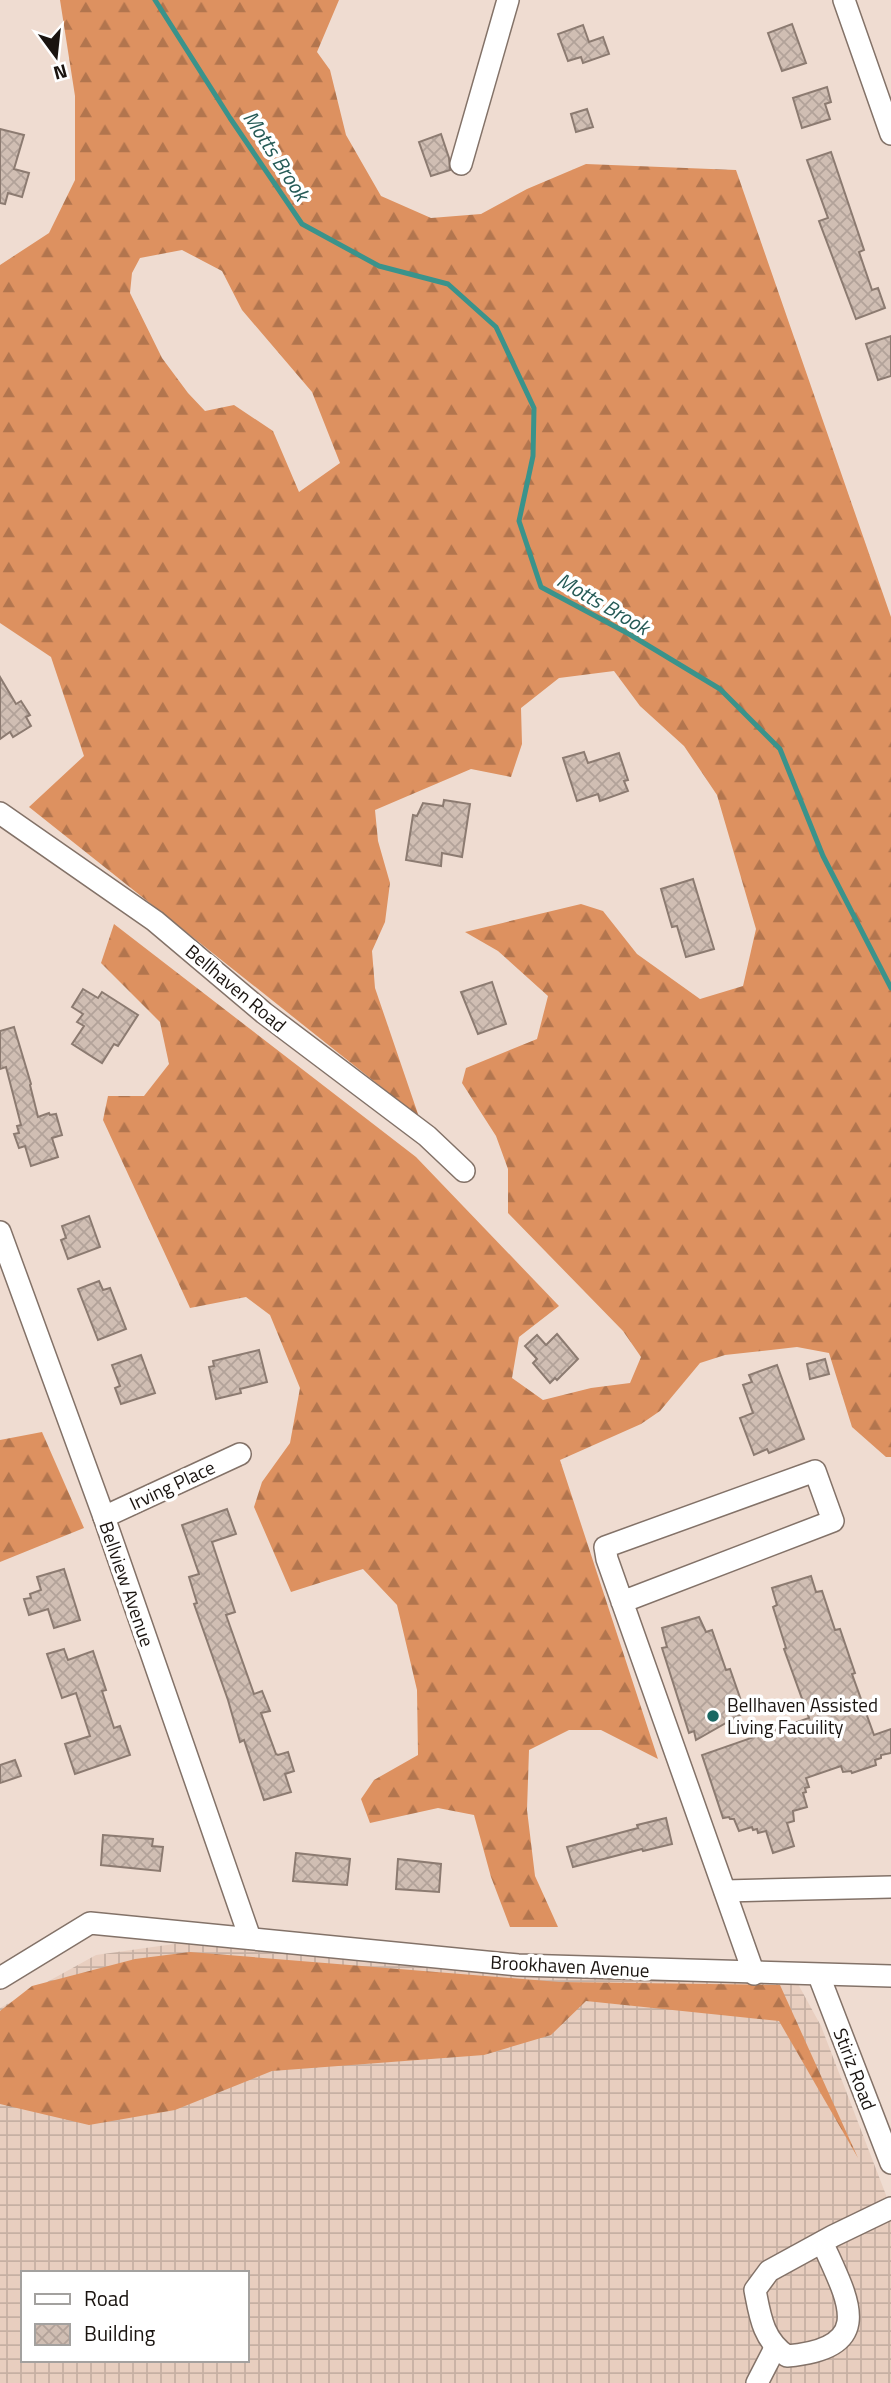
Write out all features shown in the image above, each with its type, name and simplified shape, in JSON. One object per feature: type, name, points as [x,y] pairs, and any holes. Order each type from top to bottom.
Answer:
[{"type":"street","points":[[461,164],[508,0]]},
{"type":"street","points":[[844,0],[891,134]]},
{"type":"street","name":"Bellhaven Road","points":[[0,813],[155,921],[264,1013],[427,1136],[464,1171]]},
{"type":"street","name":"Bellview Avenue","points":[[0,1232],[104,1517],[250,1938]]},
{"type":"street","name":"Irving Place","points":[[104,1517],[240,1454]]},
{"type":"street","points":[[622,1602],[833,1521],[815,1471],[606,1547],[607,1559],[622,1602],[724,1891],[754,1974]]},
{"type":"street","points":[[724,1891],[891,1886]]},
{"type":"street","name":"Brookhaven Avenue","points":[[0,1978],[90,1923],[517,1965],[891,1976]]},
{"type":"street","name":"Stiriz Road","points":[[820,1976],[889,2150]]},
{"type":"street","points":[[822,2242],[845,2294],[850,2320],[839,2341],[807,2354],[786,2356],[775,2348],[762,2327],[755,2290],[769,2271],[822,2242],[891,2208]]},
{"type":"street","points":[[757,2383],[775,2348]]},
{"type":"shaded area","points":[[181,1943],[798,1984],[821,2026],[891,2208],[891,2383],[0,2383],[0,2008],[96,1955]]},
{"type":"green space","points":[[60,0],[339,0],[317,52],[330,70],[346,135],[381,196],[431,218],[481,214],[527,189],[586,164],[736,170],[891,617],[891,1457],[886,1457],[852,1427],[829,1353],[797,1347],[725,1355],[700,1363],[660,1411],[641,1424],[560,1460],[658,1759],[601,1730],[569,1730],[529,1750],[527,1810],[535,1876],[558,1927],[510,1927],[491,1877],[474,1815],[438,1808],[370,1823],[361,1799],[374,1780],[418,1755],[417,1690],[397,1605],[363,1569],[291,1592],[254,1507],[262,1482],[290,1443],[300,1388],[270,1315],[246,1297],[190,1308],[103,1120],[108,1096],[144,1096],[169,1064],[160,1022],[101,963],[114,924],[416,1157],[559,1306],[519,1337],[512,1378],[543,1400],[591,1388],[630,1383],[641,1357],[623,1331],[508,1213],[508,1169],[496,1136],[462,1083],[466,1068],[537,1039],[548,996],[498,951],[465,932],[581,904],[603,911],[637,954],[700,999],[743,986],[756,929],[717,795],[684,746],[640,706],[614,671],[559,678],[521,708],[522,744],[511,777],[471,769],[375,810],[378,841],[390,883],[385,922],[372,951],[375,988],[419,1117],[29,807],[84,756],[51,657],[0,623],[0,265],[49,233],[75,180],[75,96]],"holes":[[[182,250],[222,271],[242,310],[312,392],[340,463],[299,492],[273,431],[234,405],[205,411],[188,393],[162,358],[130,293],[132,273],[140,258]]]},
{"type":"green space","points":[[42,1432],[84,1528],[0,1562],[0,1440]]},
{"type":"green space","points":[[190,1952],[559,1982],[780,1985],[858,2158],[779,2021],[586,2001],[551,2035],[484,2055],[272,2071],[175,2110],[89,2125],[0,2104],[0,2011],[32,1986],[135,1959]]},
{"type":"building","points":[[792,24],[806,63],[782,71],[768,33]]},
{"type":"building","points":[[583,25],[589,42],[603,37],[609,54],[583,63],[581,57],[568,61],[558,34]]},
{"type":"building","points":[[827,87],[831,102],[825,104],[830,119],[802,128],[793,98]]},
{"type":"building","points":[[587,109],[593,127],[576,132],[571,114]]},
{"type":"building","points":[[0,129],[24,135],[14,169],[29,173],[22,197],[8,193],[5,204],[0,203]]},
{"type":"building","points":[[441,134],[450,170],[431,176],[419,142]]},
{"type":"building","points":[[831,152],[864,250],[859,252],[872,290],[878,288],[885,308],[856,319],[819,221],[828,218],[807,160]]},
{"type":"building","points":[[891,336],[891,376],[878,380],[866,344]]},
{"type":"building","points":[[0,677],[16,704],[21,701],[30,715],[26,717],[31,726],[13,737],[10,732],[0,739]]},
{"type":"building","points":[[584,752],[588,763],[619,753],[628,780],[624,781],[628,791],[600,801],[598,794],[577,801],[563,758]]},
{"type":"building","points":[[444,800],[470,804],[462,857],[442,853],[441,866],[406,860],[413,815],[417,816],[423,803],[443,806]]},
{"type":"building","points":[[693,879],[714,949],[686,957],[677,926],[672,927],[661,889]]},
{"type":"building","points":[[492,982],[506,1024],[478,1034],[461,992]]},
{"type":"building","points":[[83,989],[98,998],[102,992],[138,1015],[118,1046],[114,1044],[102,1063],[72,1044],[84,1026],[77,1022],[83,1014],[72,1007]]},
{"type":"building","points":[[14,1027],[38,1117],[49,1113],[56,1114],[62,1135],[52,1138],[58,1157],[31,1166],[25,1146],[19,1148],[14,1134],[19,1133],[17,1126],[21,1125],[6,1067],[0,1069],[0,1031]]},
{"type":"building","points":[[89,1216],[100,1247],[68,1259],[61,1240],[66,1238],[62,1226]]},
{"type":"building","points":[[99,1281],[103,1290],[110,1288],[126,1329],[98,1340],[78,1289]]},
{"type":"building","points":[[557,1334],[578,1359],[557,1380],[555,1378],[550,1383],[533,1363],[537,1359],[525,1346],[537,1335],[546,1345]]},
{"type":"building","points":[[259,1350],[267,1382],[240,1389],[241,1393],[216,1399],[209,1367],[214,1366],[213,1361]]},
{"type":"building","points":[[141,1355],[155,1393],[121,1404],[115,1388],[120,1386],[112,1365]]},
{"type":"building","points":[[825,1359],[829,1374],[810,1379],[807,1364]]},
{"type":"building","points":[[777,1365],[804,1439],[769,1453],[767,1449],[754,1455],[740,1418],[753,1413],[743,1385],[752,1382],[749,1375]]},
{"type":"building","points":[[227,1509],[236,1534],[212,1542],[235,1612],[226,1615],[254,1694],[262,1691],[270,1711],[261,1713],[276,1754],[288,1752],[294,1771],[285,1774],[291,1792],[264,1800],[244,1740],[240,1742],[194,1604],[197,1603],[189,1577],[199,1574],[182,1525]]},
{"type":"building","points":[[64,1569],[80,1620],[54,1628],[48,1609],[29,1615],[24,1599],[31,1598],[30,1594],[41,1590],[37,1577]]},
{"type":"building","name":"Bellhaven Assisted Living Facuility","points":[[811,1576],[816,1592],[822,1591],[835,1630],[840,1629],[855,1673],[852,1674],[874,1735],[891,1729],[891,1753],[881,1755],[881,1758],[875,1760],[876,1765],[852,1773],[843,1772],[841,1766],[806,1778],[809,1787],[805,1788],[806,1792],[803,1793],[807,1807],[793,1811],[794,1821],[787,1823],[794,1846],[773,1853],[766,1831],[758,1833],[757,1829],[753,1830],[752,1827],[739,1831],[734,1819],[723,1818],[702,1755],[809,1718],[784,1649],[786,1648],[773,1607],[777,1605],[772,1588]]},
{"type":"building","points":[[699,1617],[706,1632],[712,1630],[726,1670],[730,1669],[745,1712],[696,1740],[694,1731],[689,1733],[662,1648],[667,1647],[662,1628]]},
{"type":"building","points":[[64,1649],[68,1660],[93,1651],[106,1690],[102,1691],[114,1728],[120,1726],[130,1755],[75,1774],[65,1744],[90,1736],[76,1693],[62,1698],[47,1654]]},
{"type":"building","points":[[15,1760],[21,1776],[0,1783],[0,1765]]},
{"type":"building","points":[[666,1818],[672,1844],[573,1867],[567,1847]]},
{"type":"building","points":[[103,1835],[153,1839],[152,1846],[163,1847],[160,1871],[101,1865]]},
{"type":"building","points":[[296,1853],[350,1859],[347,1885],[293,1881]]},
{"type":"building","points":[[398,1859],[441,1864],[439,1892],[396,1889]]},
{"type":"waterway","name":"Motts Brook","points":[[155,0],[302,224],[379,266],[448,284],[496,327],[534,408],[533,456],[519,521],[541,587],[629,634],[720,689],[780,749],[823,856],[891,988]]},
{"type":"place","name":"Bellhaven Assisted Living Facuility","points":[[713,1716]]}]
